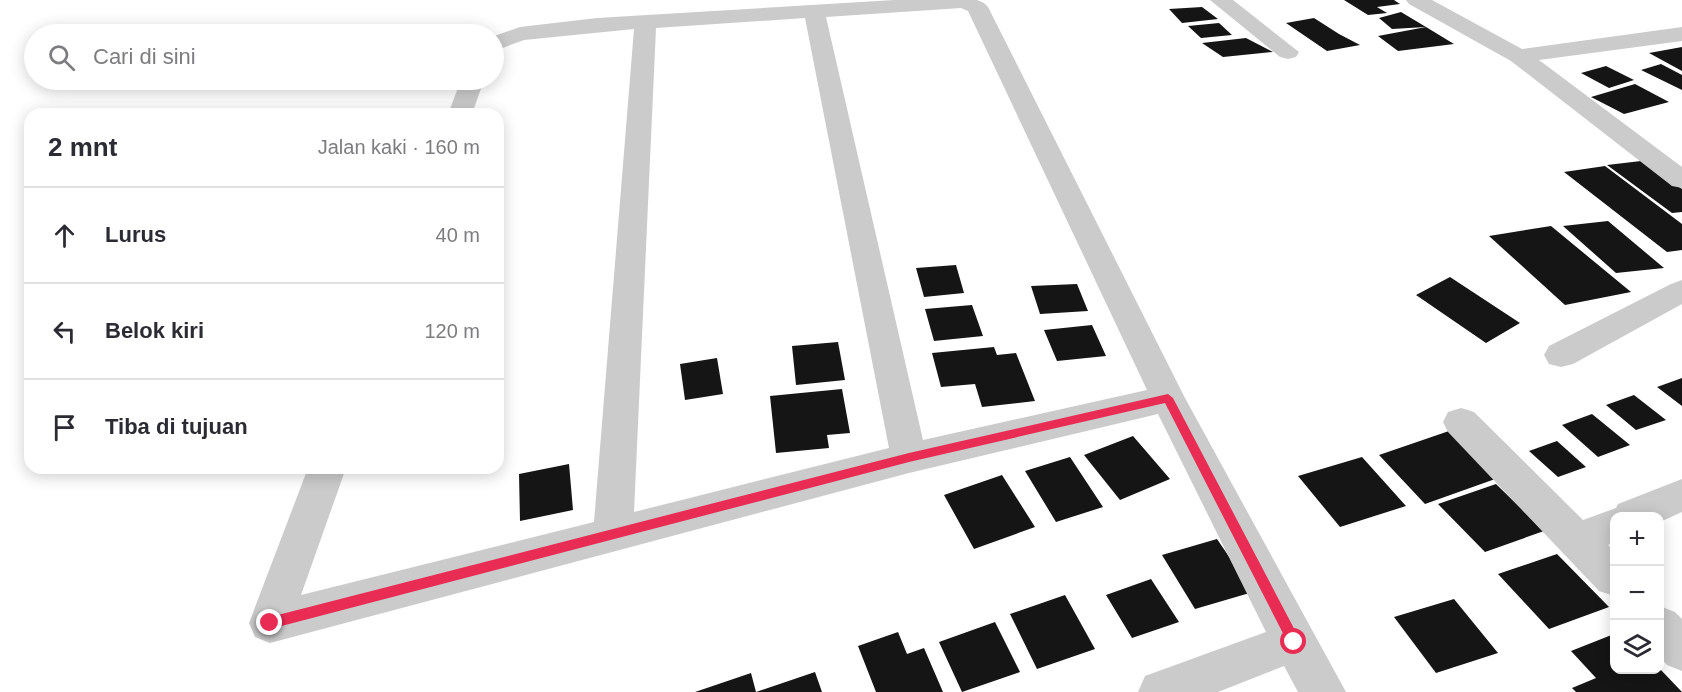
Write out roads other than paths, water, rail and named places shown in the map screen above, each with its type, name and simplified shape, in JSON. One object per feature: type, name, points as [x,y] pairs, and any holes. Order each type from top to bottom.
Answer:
[{"type":"street","points":[[1220,0],[1288,52]]},
{"type":"street","points":[[1416,0],[1519,56],[1682,180]]},
{"type":"street","points":[[504,40],[520,34],[645,22],[814,11],[963,2],[980,10],[1168,398],[1294,642],[1323,692]]},
{"type":"street","points":[[814,11],[909,458]]},
{"type":"street","points":[[613,534],[645,22]]},
{"type":"street","points":[[1519,56],[1682,34]]},
{"type":"street","points":[[462,108],[468,90]]},
{"type":"street","points":[[1561,355],[1682,291]]},
{"type":"street","points":[[325,474],[270,623],[909,458],[1168,398]]},
{"type":"street","points":[[1461,422],[1610,574]]},
{"type":"street","points":[[1642,512],[1682,495]]},
{"type":"street","points":[[1579,540],[1610,526]]},
{"type":"street","points":[[1664,631],[1682,650]]},
{"type":"street","points":[[1161,692],[1294,642]]}]
